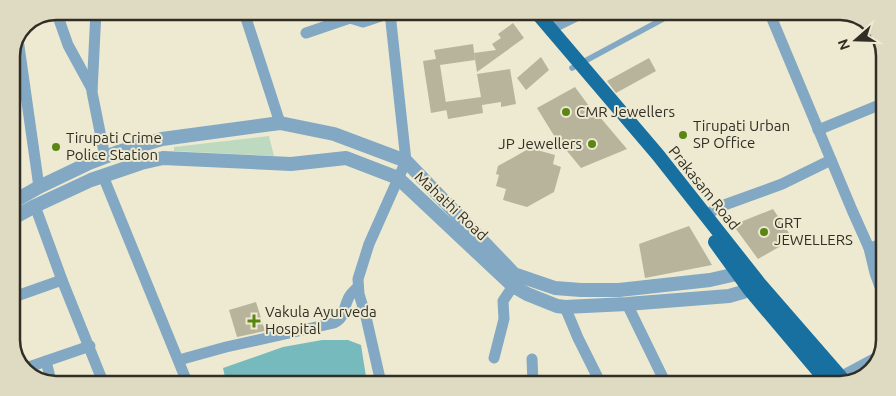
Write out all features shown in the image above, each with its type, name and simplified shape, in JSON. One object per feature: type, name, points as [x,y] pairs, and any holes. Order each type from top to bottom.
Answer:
[{"type":"main road","name":"Prakasam Road","points":[[534,20],[658,156],[706,216],[754,286],[835,376]]},
{"type":"main road","name":"Prakasam Road","points":[[543,20],[576,66],[665,178],[743,271]]},
{"type":"street","points":[[59,20],[68,45],[92,89]]},
{"type":"street","points":[[96,20],[92,89],[105,157]]},
{"type":"street","points":[[247,20],[280,123]]},
{"type":"street","points":[[306,33],[344,20]]},
{"type":"street","points":[[356,20],[363,22],[369,20]]},
{"type":"street","points":[[379,376],[358,287],[358,279],[369,244],[406,161],[391,20]]},
{"type":"street","points":[[550,29],[568,20]]},
{"type":"street","points":[[772,20],[869,248],[876,276]]},
{"type":"street","points":[[20,53],[39,187]]},
{"type":"street","points":[[818,130],[876,106]]},
{"type":"street","name":"Mahathi Road","points":[[20,198],[89,163],[162,139],[280,123],[334,134],[406,161],[514,274],[538,283],[568,290],[619,290],[710,280],[743,271]]},
{"type":"street","name":"Mahathi Road","points":[[20,214],[91,180],[141,163],[164,158],[291,164],[346,158],[398,178],[513,286],[557,306],[627,304],[729,296],[754,286]]},
{"type":"street","points":[[706,216],[716,208],[782,184],[831,160]]},
{"type":"street","points":[[103,176],[185,376]]},
{"type":"street","points":[[35,206],[62,280],[101,376]]},
{"type":"street","points":[[869,248],[876,246]]},
{"type":"street","points":[[20,295],[62,280]]},
{"type":"street","points":[[494,358],[504,318],[503,300],[513,286]]},
{"type":"street","points":[[179,360],[226,347],[334,323],[342,317],[346,301],[358,287]]},
{"type":"street","points":[[627,304],[662,376]]},
{"type":"street","points":[[565,307],[596,376]]},
{"type":"street","points":[[31,366],[90,346]]},
{"type":"street","points":[[532,359],[533,376]]},
{"type":"street","points":[[46,361],[50,375]]},
{"type":"street","points":[[850,374],[868,363]]},
{"type":"lane","points":[[576,66],[661,20]]},
{"type":"green space","points":[[269,136],[274,156],[174,151],[174,147]]},
{"type":"water","points":[[322,340],[348,340],[361,345],[366,376],[225,376],[223,368],[283,347]]},
{"type":"building","points":[[513,23],[524,38],[477,72],[474,53],[496,50],[492,44],[501,38],[498,34]]},
{"type":"building","points":[[473,44],[475,60],[440,65],[447,110],[431,113],[423,61],[436,59],[434,50]]},
{"type":"building","points":[[541,57],[549,70],[526,90],[517,78]]},
{"type":"building","points":[[649,58],[656,71],[616,93],[607,81]]},
{"type":"building","points":[[510,69],[516,104],[501,107],[501,102],[482,105],[483,113],[448,119],[445,102],[481,97],[477,74]]},
{"type":"building","points":[[575,87],[597,117],[599,116],[627,149],[581,168],[553,134],[537,108]]},
{"type":"building","points":[[530,148],[555,155],[553,164],[561,167],[554,192],[527,207],[503,200],[506,189],[496,186],[499,175],[496,174],[498,166]]},
{"type":"building","name":"GRT JEWELLERS","points":[[773,209],[793,239],[758,259],[733,225]]},
{"type":"building","points":[[689,226],[712,265],[645,278],[639,244]]},
{"type":"building","points":[[256,302],[265,331],[237,337],[229,310]]},
{"type":"place","name":"CMR Jewellers","points":[[566,112]]},
{"type":"place","name":"Tirupati Urban SP Office","points":[[683,135]]},
{"type":"place","name":"JP Jewellers","points":[[592,144]]},
{"type":"place","name":"Tirupati Crime Police Station","points":[[56,147]]},
{"type":"place","name":"GRT JEWELLERS","points":[[764,232]]},
{"type":"place","name":"Vakula Ayurveda Hospital","points":[[254,321]]}]
